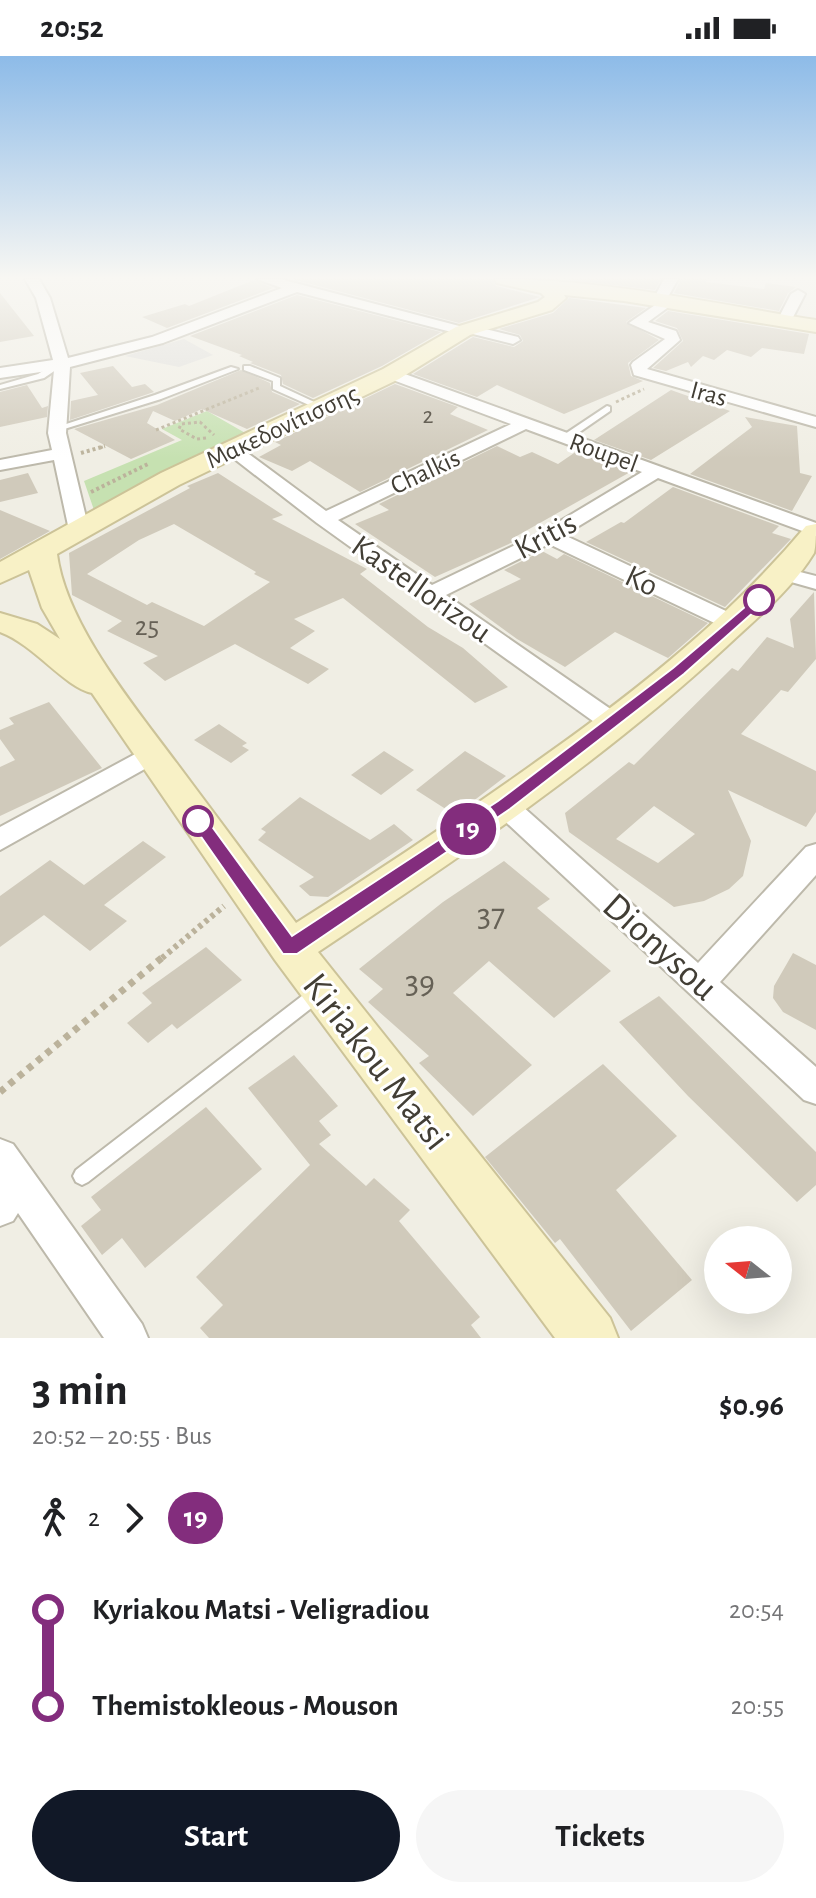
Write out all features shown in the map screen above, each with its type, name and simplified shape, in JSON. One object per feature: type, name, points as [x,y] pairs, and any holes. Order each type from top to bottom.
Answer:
[{"type":"street","points":[[55,339],[62,363],[58,428],[60,454],[79,530]]},
{"type":"street","points":[[0,373],[109,354],[159,339]]},
{"type":"street","name":"Μακεδονίτισσης","points":[[0,574],[170,479],[222,444],[321,407],[391,374],[451,339]]},
{"type":"street","points":[[507,339],[513,340]]},
{"type":"street","name":"Iras","points":[[673,339],[637,367],[644,374],[663,380],[816,422]]},
{"type":"street","name":"Roupel","points":[[391,374],[816,531]]},
{"type":"street","name":"Chalkis","points":[[324,519],[526,423]]},
{"type":"street","name":"Kastellorizou","points":[[222,444],[613,723]]},
{"type":"street","points":[[0,465],[60,454]]},
{"type":"street","name":"Kritis","points":[[430,594],[549,536],[657,471]]},
{"type":"street","points":[[290,948],[504,805],[613,723],[735,624],[784,574],[816,531]]},
{"type":"street","name":"Ko","points":[[549,536],[735,624]]},
{"type":"street","name":"Kiriakou Matsi","points":[[42,550],[45,577],[57,608],[150,755],[290,948],[590,1338]]},
{"type":"street","points":[[784,574],[816,583]]},
{"type":"street","name":"Kiriakou Matsi","points":[[0,622],[23,629],[40,640],[113,701]]},
{"type":"street","points":[[0,840],[150,755]]},
{"type":"street","name":"Dionysou","points":[[504,805],[816,1089]]},
{"type":"street","points":[[700,982],[811,871]]},
{"type":"street","points":[[6,1182],[128,1338]]},
{"type":"lane","points":[[0,387],[41,376],[62,363]]},
{"type":"lane","points":[[247,368],[277,380],[276,387],[321,407]]},
{"type":"lane","points":[[58,428],[234,369]]},
{"type":"lane","points":[[565,438],[607,409]]},
{"type":"lane","points":[[82,1176],[322,990]]},
{"type":"path","points":[[156,430],[277,380]]},
{"type":"path","points":[[607,409],[663,380]]},
{"type":"path","points":[[200,422],[215,433],[222,444],[197,439],[179,429],[181,424],[200,422]]},
{"type":"path","points":[[198,443],[222,444]]},
{"type":"path","points":[[72,501],[159,459]]},
{"type":"path","points":[[0,1092],[247,888]]},
{"type":"green space","points":[[207,411],[247,434],[94,510],[84,481],[182,440],[162,429]]},
{"type":"shaded area","points":[[184,339],[213,355],[179,367],[125,356]]},
{"type":"building","points":[[198,339],[429,339],[382,366],[313,398],[283,384],[281,375],[250,363],[253,362],[239,356],[242,355]]},
{"type":"building","points":[[470,339],[514,347],[522,339],[659,340],[628,363],[631,376],[643,381],[564,414],[497,385],[477,397],[413,374]]},
{"type":"building","points":[[808,339],[804,354],[762,348],[751,357],[727,350],[714,360],[703,356],[691,367],[688,362],[666,371],[653,368],[683,341]]},
{"type":"building","points":[[113,366],[132,387],[145,384],[154,392],[70,420],[71,401],[98,395],[80,373]]},
{"type":"building","points":[[241,370],[270,383],[272,392],[300,404],[247,429],[202,409],[175,421],[153,411],[147,423],[175,440],[131,459],[74,429],[157,405]]},
{"type":"building","points":[[395,384],[458,407],[450,414],[488,430],[360,492],[310,461],[292,471],[259,457],[281,445],[275,442]]},
{"type":"building","points":[[27,385],[42,408],[48,406],[47,417],[0,427],[0,392]]},
{"type":"building","points":[[671,390],[730,411],[651,460],[594,440]]},
{"type":"building","points":[[745,417],[797,426],[800,473],[812,476],[792,511],[690,474],[752,427]]},
{"type":"building","points":[[497,446],[520,457],[532,452],[558,464],[577,451],[632,471],[515,537],[520,539],[435,577],[355,524],[389,510],[379,504]]},
{"type":"building","points":[[28,473],[38,493],[0,502],[0,480]]},
{"type":"building","points":[[218,473],[283,515],[272,519],[367,569],[360,574],[428,627],[463,648],[508,687],[475,703],[343,598],[294,619],[315,631],[290,648],[329,669],[308,684],[235,644],[165,681],[143,663],[158,656],[107,631],[122,621],[72,595],[69,553],[190,488],[187,486]],"holes":[[[174,524],[256,572],[254,574],[270,582],[204,626],[152,602],[147,605],[87,574],[139,540]]]},
{"type":"building","points":[[673,487],[779,526],[772,533],[791,539],[725,607],[586,542],[624,523]]},
{"type":"building","points":[[0,510],[50,531],[0,559]]},
{"type":"building","points":[[542,551],[557,559],[564,554],[708,623],[668,658],[615,632],[565,667],[517,639],[469,604],[521,579],[504,570]]},
{"type":"building","points":[[814,592],[816,659],[788,692],[781,690],[741,734],[816,771],[816,812],[806,827],[728,790],[751,841],[743,876],[729,889],[704,901],[674,907],[569,832],[565,813],[629,762],[634,765],[732,668],[738,671],[767,637],[794,648],[790,619]],"holes":[[[654,806],[695,834],[658,863],[616,839]]]},
{"type":"building","points":[[49,702],[102,768],[0,816],[0,767],[15,760],[0,739],[0,730],[14,724],[9,718]]},
{"type":"building","points":[[219,724],[247,743],[242,746],[249,750],[231,763],[194,740]]},
{"type":"building","points":[[384,751],[414,770],[381,795],[351,775]]},
{"type":"building","points":[[465,751],[506,776],[455,815],[416,790]]},
{"type":"building","points":[[300,797],[370,840],[394,824],[413,840],[328,897],[310,896],[299,886],[314,877],[258,840],[266,832],[261,829]]},
{"type":"building","points":[[143,841],[166,857],[104,905],[127,921],[90,951],[44,915],[0,947],[0,896],[50,860],[84,885]]},
{"type":"building","points":[[504,861],[550,899],[537,908],[611,971],[554,1018],[489,961],[453,993],[532,1065],[473,1116],[419,1063],[429,1056],[368,1002],[383,989],[359,969],[443,902]]},
{"type":"building","points":[[206,947],[242,980],[177,1029],[172,1024],[148,1043],[127,1023],[152,1003],[142,993]]},
{"type":"building","points":[[793,953],[816,965],[816,1030],[783,1012],[773,998],[774,986]]},
{"type":"building","points":[[659,996],[816,1152],[816,1185],[797,1202],[688,1096],[619,1022]]},
{"type":"building","points":[[294,1055],[338,1106],[319,1121],[331,1135],[319,1144],[366,1186],[374,1178],[410,1210],[399,1221],[480,1317],[471,1325],[481,1338],[209,1338],[200,1328],[223,1305],[196,1277],[310,1165],[248,1088]]},
{"type":"building","points":[[603,1064],[677,1136],[616,1190],[692,1280],[631,1331],[560,1239],[555,1243],[485,1157]]},
{"type":"building","points":[[206,1107],[262,1169],[145,1268],[122,1238],[102,1255],[81,1226],[101,1210],[91,1197]]},
{"type":"bus line","name":"19","points":[[198,821],[290,948],[504,805],[679,671],[759,600]]}]
